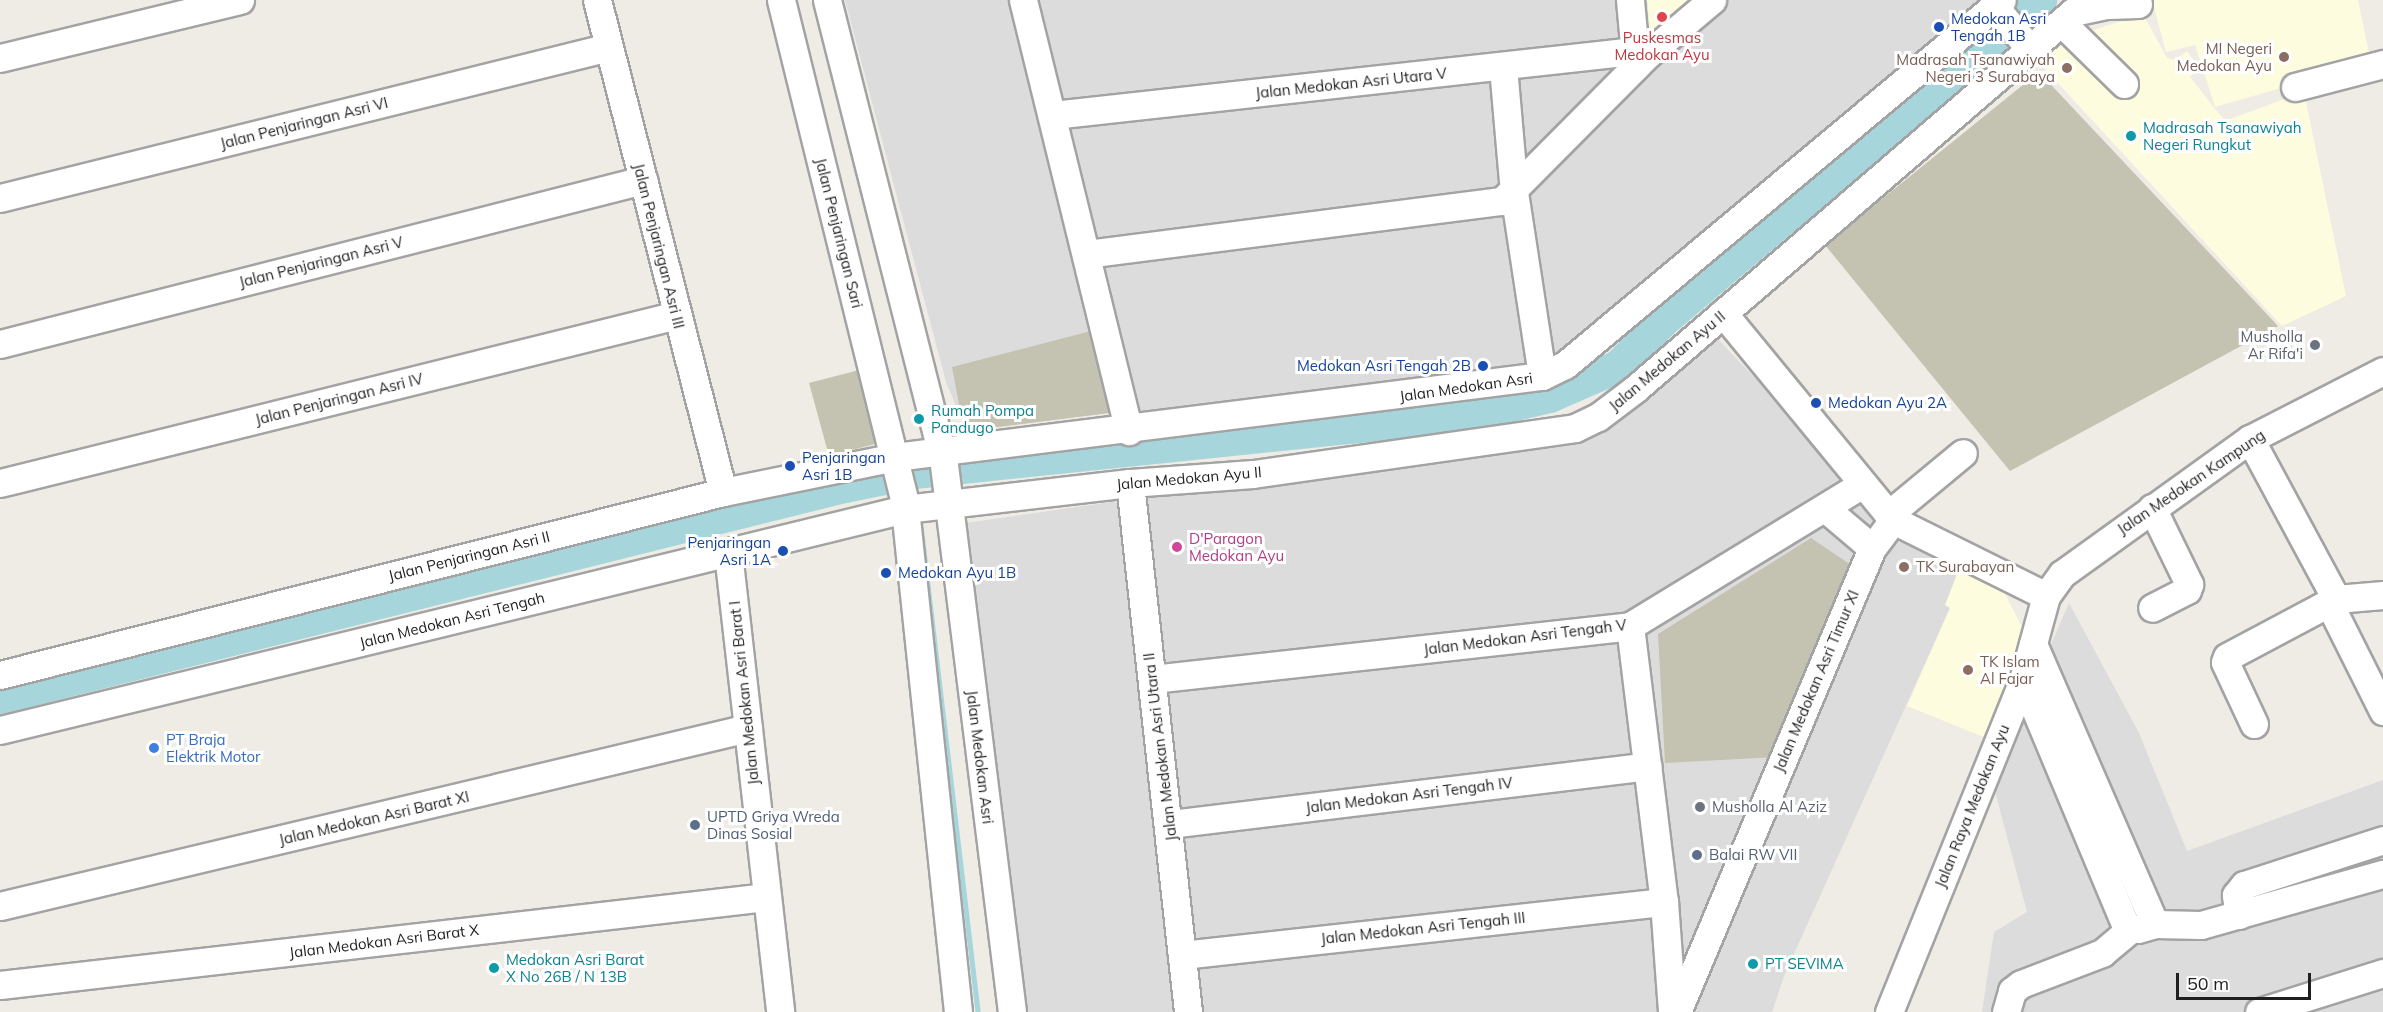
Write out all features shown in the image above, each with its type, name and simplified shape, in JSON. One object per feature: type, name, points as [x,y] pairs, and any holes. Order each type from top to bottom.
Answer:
[{"type":"street","points":[[0,58],[240,0]]},
{"type":"street","name":"Jalan Penjaringan Asri III","points":[[597,0],[723,492]]},
{"type":"street","name":"Jalan Penjaringan Sari","points":[[782,0],[896,461]]},
{"type":"street","points":[[827,0],[942,454]]},
{"type":"street","points":[[1023,0],[1129,431]]},
{"type":"street","points":[[1630,0],[1639,57]]},
{"type":"street","points":[[1087,254],[1485,205],[1502,201],[1514,192],[1639,57],[1712,0]]},
{"type":"street","name":"Jalan Medokan Ayu II","points":[[949,499],[1253,474],[1575,428],[1598,417],[1626,396],[2027,45],[2086,7],[2138,4]]},
{"type":"street","points":[[1999,7],[2027,45]]},
{"type":"street","name":"Jalan Medokan Asri","points":[[1012,1012],[942,454],[1542,376],[1565,364],[1999,7]]},
{"type":"street","points":[[2062,22],[2124,84]]},
{"type":"street","name":"Jalan Penjaringan Asri VI","points":[[0,198],[609,47]]},
{"type":"street","name":"Jalan Medokan Asri Utara V","points":[[1053,115],[1503,67],[1639,57]]},
{"type":"street","points":[[2295,87],[2383,64]]},
{"type":"street","points":[[1503,67],[1514,192],[1542,376]]},
{"type":"street","name":"Jalan Penjaringan Asri V","points":[[0,344],[643,180]]},
{"type":"street","points":[[1723,313],[1890,518],[2046,596]]},
{"type":"street","name":"Jalan Penjaringan Asri IV","points":[[0,483],[677,315]]},
{"type":"street","name":"Jalan Medokan Kampung","points":[[2046,596],[2078,561],[2250,439],[2383,371]]},
{"type":"street","points":[[2250,439],[2333,601],[2383,711]]},
{"type":"street","name":"Jalan Medokan Asri Timur XI","points":[[1677,1012],[1872,548],[1890,518],[1963,453]]},
{"type":"street","name":"Jalan Penjaringan Asri II","points":[[0,675],[723,492],[942,454]]},
{"type":"street","points":[[896,461],[904,504],[958,1012]]},
{"type":"street","name":"Jalan Medokan Asri Utara II","points":[[1130,483],[1170,824],[1188,1012]]},
{"type":"street","name":"Jalan Medokan Asri Tengah V","points":[[1152,679],[1630,626],[1826,509],[1861,485]]},
{"type":"street","points":[[904,504],[949,499]]},
{"type":"street","name":"Jalan Medokan Asri Tengah","points":[[0,730],[728,553],[904,504]]},
{"type":"street","points":[[2152,508],[2189,584],[2187,590],[2152,608]]},
{"type":"street","points":[[1826,509],[1872,548]]},
{"type":"street","name":"Jalan Medokan Asri Barat I","points":[[728,553],[780,1012]]},
{"type":"street","points":[[2253,724],[2225,662],[2227,657],[2333,601],[2383,595]]},
{"type":"street","name":"Jalan Raya Medokan Ayu","points":[[1889,1012],[2023,680],[2046,596]]},
{"type":"street","points":[[1630,626],[1664,902],[1672,1012]]},
{"type":"street","points":[[2033,644],[2155,924]]},
{"type":"street","points":[[2023,680],[2128,932]]},
{"type":"street","name":"Jalan Medokan Asri Barat XI","points":[[0,906],[748,728]]},
{"type":"street","name":"Jalan Medokan Asri Tengah IV","points":[[1170,824],[1647,766]]},
{"type":"street","points":[[2239,915],[2235,906],[2236,896],[2244,885],[2383,840]]},
{"type":"street","points":[[2106,878],[2131,868]]},
{"type":"street","points":[[2006,1012],[2012,991],[2021,984],[2102,953],[2128,932],[2155,924],[2201,925],[2383,874]]},
{"type":"street","name":"Jalan Medokan Asri Barat X","points":[[0,985],[767,897]]},
{"type":"street","name":"Jalan Medokan Asri Tengah III","points":[[1182,955],[1664,902]]},
{"type":"street","points":[[2259,1012],[2383,973]]},
{"type":"shaded area","points":[[845,0],[1983,0],[1555,363],[1145,416],[1109,413],[973,430],[962,420],[946,382]]},
{"type":"shaded area","name":"Puskesmas Medokan Ayu","points":[[1647,0],[1700,0],[1650,35]]},
{"type":"shaded area","name":"MI Negeri Medokan Ayu","points":[[2152,0],[2358,0],[2371,62],[2215,107],[2195,45],[2166,52]]},
{"type":"shaded area","points":[[2143,14],[2167,58],[2175,60],[2187,51],[2199,68],[2190,77],[2225,121],[2304,92],[2346,296],[2282,326],[2033,56],[2074,22],[2081,34]]},
{"type":"shaded area","points":[[2039,72],[2278,326],[2010,471],[1825,245]]},
{"type":"shaded area","points":[[1709,330],[1804,429],[1884,536],[1968,568],[1784,976],[1772,1012],[1014,1012],[959,524],[1575,435]]},
{"type":"shaded area","points":[[1091,331],[1109,413],[973,430],[962,420],[952,367]]},
{"type":"shaded area","points":[[863,369],[881,428],[875,444],[829,456],[809,383]]},
{"type":"shaded area","points":[[1811,538],[1851,565],[1776,757],[1665,763],[1658,634]]},
{"type":"shaded area","name":"TK Islam Al Fajar","points":[[1961,564],[1998,580],[2026,635],[1991,740],[1907,706],[1950,608],[1945,605]]},
{"type":"shaded area","points":[[2069,603],[2139,733],[2187,851],[2383,780],[2383,1012],[1982,1012],[1994,932],[2027,912],[1992,780]]},
{"type":"waterway","points":[[0,697],[844,486],[914,472],[1474,414],[1549,396],[1618,366],[1662,321],[2040,0]]},
{"type":"waterway","points":[[920,521],[978,1012]]},
{"type":"place","name":"Puskesmas Medokan Ayu","points":[[1662,17]]},
{"type":"place","name":"Medokan Asri Tengah 1B","points":[[1939,27]]},
{"type":"place","name":"MI Negeri Medokan Ayu","points":[[2284,57]]},
{"type":"place","name":"Madrasah Tsanawiyah Negeri 3 Surabaya","points":[[2067,68]]},
{"type":"place","name":"Madrasah Tsanawiyah Negeri Rungkut","points":[[2131,136]]},
{"type":"place","name":"Musholla Ar Rifa'i","points":[[2315,345]]},
{"type":"place","name":"Medokan Asri Tengah 2B","points":[[1483,366]]},
{"type":"place","name":"Medokan Ayu 2A","points":[[1816,403]]},
{"type":"place","name":"Rumah Pompa Pandugo","points":[[919,419]]},
{"type":"place","name":"Penjaringan Asri 1B","points":[[790,466]]},
{"type":"place","name":"D'Paragon Medokan Ayu","points":[[1177,547]]},
{"type":"place","name":"Penjaringan Asri 1A","points":[[783,551]]},
{"type":"place","name":"TK Surabayan","points":[[1904,567]]},
{"type":"place","name":"Medokan Ayu 1B","points":[[886,573]]},
{"type":"place","name":"TK Islam Al Fajar","points":[[1968,670]]},
{"type":"place","name":"PT Braja Elektrik Motor","points":[[154,748]]},
{"type":"place","name":"Musholla Al Aziz","points":[[1700,807]]},
{"type":"place","name":"UPTD Griya Wreda Dinas Sosial","points":[[695,825]]},
{"type":"place","name":"Balai RW VII","points":[[1697,855]]},
{"type":"place","name":"PT SEVIMA","points":[[1753,964]]},
{"type":"place","name":"Medokan Asri Barat X No 26B / N 13B","points":[[494,968]]}]
